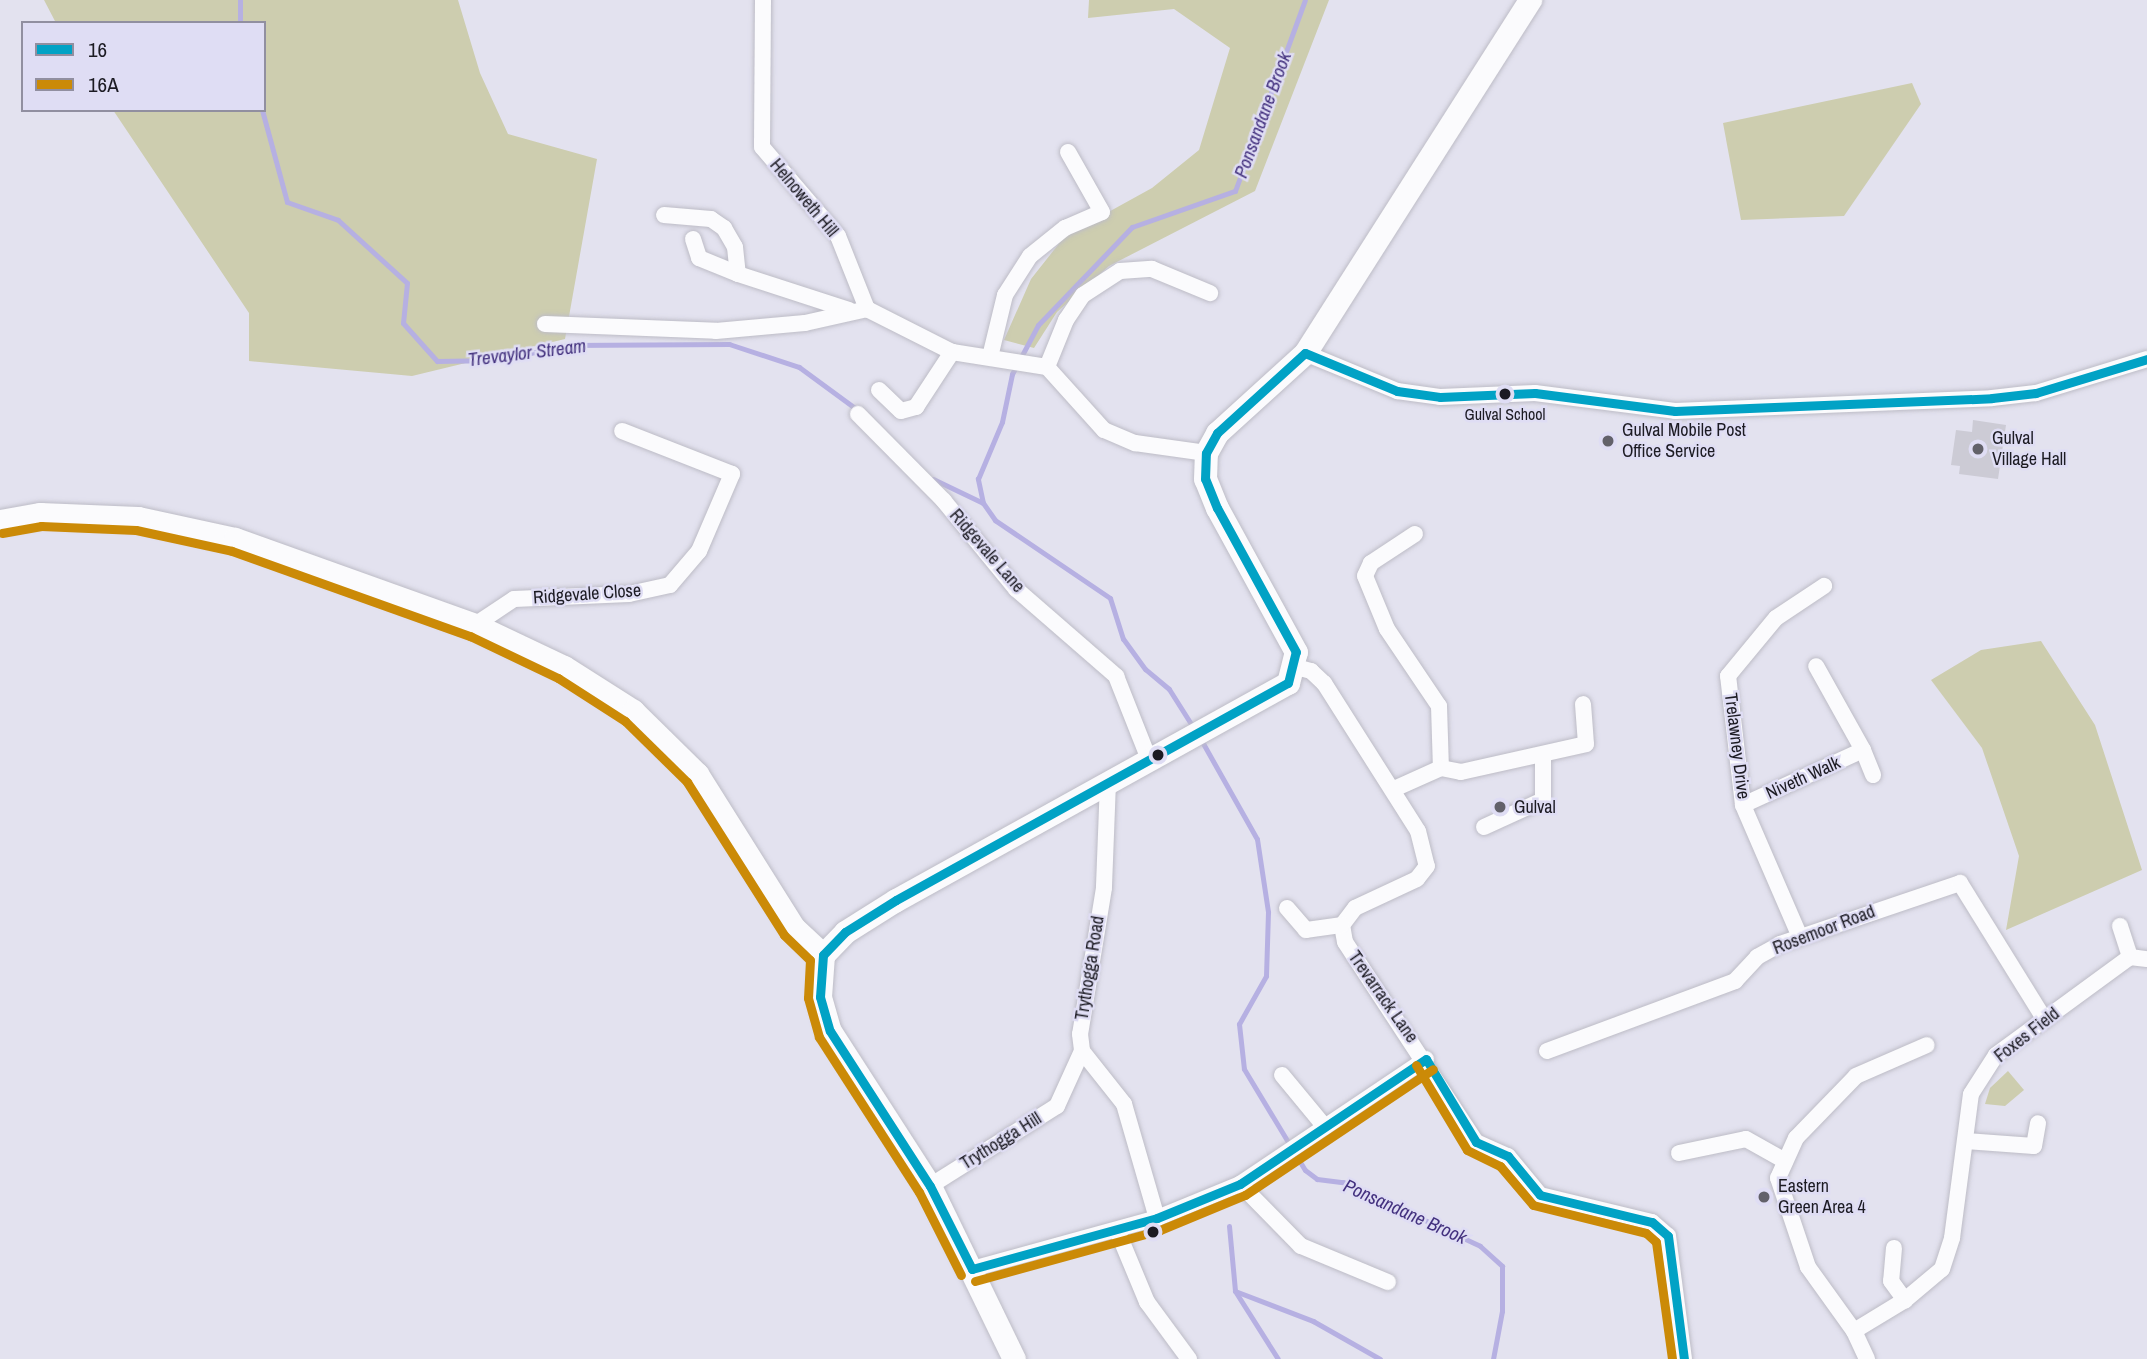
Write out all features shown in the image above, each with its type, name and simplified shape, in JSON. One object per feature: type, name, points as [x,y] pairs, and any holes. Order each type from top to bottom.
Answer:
[{"type":"main road","points":[[1014,1359],[930,1186],[830,1031],[820,997],[823,955],[845,932],[896,900],[1108,782],[1220,725],[1288,683],[1296,667],[1296,652],[1209,489],[1206,453],[1217,433],[1305,354],[1530,0]]},
{"type":"main road","points":[[0,521],[40,514],[172,522],[312,565],[475,625],[564,667],[633,711],[697,774],[794,928],[823,955]]},
{"type":"street","name":"Helnoweth Hill","points":[[763,0],[762,147],[838,236],[867,309]]},
{"type":"street","points":[[990,357],[1005,295],[1030,256],[1065,229],[1102,212],[1068,152]]},
{"type":"street","points":[[664,215],[711,219],[724,228],[735,247],[738,274]]},
{"type":"street","points":[[693,239],[699,258],[738,274],[850,311]]},
{"type":"street","points":[[1043,366],[1066,320],[1083,295],[1120,271],[1152,269],[1210,293]]},
{"type":"street","points":[[545,324],[716,331],[805,323],[867,309],[952,352],[1043,366],[1104,430],[1135,443],[1206,453]]},
{"type":"street","points":[[879,390],[901,411],[916,407],[952,352]]},
{"type":"street","points":[[1305,354],[1397,391],[1440,397],[1535,393],[1675,411],[1992,398],[2036,393],[2147,359]]},
{"type":"street","name":"Ridgevale Lane","points":[[858,414],[944,501],[1016,589],[1116,676],[1150,762]]},
{"type":"street","name":"Ridgevale Close","points":[[475,625],[514,599],[629,594],[670,585],[699,551],[732,474],[622,430]]},
{"type":"street","points":[[1415,534],[1371,563],[1365,576],[1387,629],[1439,706],[1441,768]]},
{"type":"street","name":"Trelawney Drive","points":[[1800,937],[1743,805],[1728,676],[1776,618],[1824,586]]},
{"type":"street","name":"Niveth Walk","points":[[1815,666],[1863,750],[1873,775]]},
{"type":"street","points":[[1287,908],[1306,930],[1342,925],[1355,908],[1417,878],[1427,866],[1418,831],[1394,789],[1324,683],[1311,671],[1296,667]]},
{"type":"street","points":[[1394,789],[1441,768],[1461,772],[1521,755],[1543,756],[1586,744],[1583,704]]},
{"type":"street","name":"Niveth Walk","points":[[1743,805],[1863,750]]},
{"type":"street","points":[[1484,827],[1543,800],[1543,756]]},
{"type":"street","name":"Trythogga Road","points":[[1082,1051],[1080,1034],[1104,888],[1108,782]]},
{"type":"street","name":"Rosemoor Road","points":[[1547,1051],[1735,981],[1757,957],[1800,937],[1960,883],[2045,1020]]},
{"type":"street","name":"Trevarrack Lane","points":[[1342,925],[1345,942],[1426,1059],[1476,1142],[1508,1156],[1540,1195],[1652,1222],[1668,1236],[1684,1359]]},
{"type":"street","points":[[2120,926],[2130,957],[2147,959]]},
{"type":"street","name":"Foxes Field","points":[[1854,1331],[1905,1300],[1942,1269],[1952,1238],[1971,1094],[1996,1055],[2130,957]]},
{"type":"street","points":[[1867,1359],[1854,1331],[1808,1267],[1778,1178],[1796,1138],[1856,1076],[1927,1045]]},
{"type":"street","points":[[1082,1051],[1124,1104],[1157,1218]]},
{"type":"street","name":"Trythogga Hill","points":[[930,1186],[1057,1106],[1082,1051]]},
{"type":"street","points":[[972,1269],[1157,1218],[1240,1184],[1426,1059]]},
{"type":"street","points":[[1282,1075],[1325,1127]]},
{"type":"street","points":[[1966,1141],[2034,1146],[2038,1123]]},
{"type":"street","points":[[1679,1153],[1746,1139],[1785,1161]]},
{"type":"street","points":[[1240,1184],[1301,1246],[1388,1282]]},
{"type":"street","points":[[1117,1230],[1147,1302],[1189,1359]]},
{"type":"street","points":[[1894,1248],[1891,1281],[1905,1300]]},
{"type":"green space","points":[[44,0],[458,0],[480,73],[508,134],[597,159],[565,339],[412,376],[249,361],[249,313],[114,112],[266,112],[266,21],[55,21]]},
{"type":"green space","points":[[1089,0],[1329,0],[1255,191],[1109,266],[1057,312],[1034,348],[1004,340],[1031,279],[1065,236],[1152,188],[1199,150],[1230,48],[1174,9],[1088,18]]},
{"type":"green space","points":[[1912,83],[1921,104],[1844,216],[1741,220],[1723,123]]},
{"type":"green space","points":[[2041,641],[2095,725],[2142,870],[2006,930],[2019,856],[1982,748],[1931,680],[1981,650]]},
{"type":"green space","points":[[2008,1071],[2024,1090],[2005,1106],[1985,1104],[1990,1088]]},
{"type":"building","name":"Gulval Village Hall","points":[[1973,420],[2006,425],[1998,479],[1959,474],[1960,466],[1951,465],[1956,430],[1972,432]]},
{"type":"waterway","name":"Trevaylor Stream","points":[[240,0],[240,21]]},
{"type":"waterway","name":"Ponsandane Brook","points":[[1193,727],[1169,689],[1145,669],[1123,639],[1110,598],[995,520],[983,503],[978,479],[1002,422],[1012,374],[1038,325],[1132,227],[1235,191],[1305,0]]},
{"type":"waterway","name":"Trevaylor Stream","points":[[263,112],[287,202],[338,220],[407,283],[403,323],[437,361],[498,360],[568,345],[729,344],[799,367],[859,411]]},
{"type":"waterway","name":"Trevaylor Stream","points":[[933,479],[983,503]]},
{"type":"waterway","name":"Ponsandane Brook","points":[[1200,738],[1257,839],[1268,912],[1266,976],[1239,1024],[1244,1069],[1305,1170],[1317,1179],[1343,1182],[1480,1246],[1502,1266],[1502,1311],[1493,1359]]},
{"type":"waterway","name":"Ponsandane Brook","points":[[1229,1226],[1235,1291],[1313,1321],[1380,1359]]},
{"type":"waterway","name":"Ponsandane Brook","points":[[1235,1291],[1278,1359]]},
{"type":"transit line","name":"16","points":[[1305,353],[1397,391],[1440,397],[1535,393],[1675,411],[1992,398],[2036,393],[2147,359]]},
{"type":"transit line","name":"16","points":[[823,955],[845,932],[896,900],[1288,683],[1296,652],[1217,508],[1205,479],[1206,453],[1217,433],[1305,353]]},
{"type":"transit line","name":"16A","points":[[2,533],[41,526],[136,530],[232,551],[470,636],[558,678],[625,721],[687,782],[784,935],[810,960],[808,998],[819,1037],[919,1192],[961,1275]]},
{"type":"transit line","name":"16","points":[[823,955],[820,997],[830,1031],[930,1186],[972,1269]]},
{"type":"transit line","name":"16","points":[[1426,1059],[1476,1142],[1508,1156],[1540,1195],[1652,1222],[1668,1236],[1684,1359]]},
{"type":"transit line","name":"16","points":[[972,1269],[1157,1218],[1240,1184],[1426,1059]]},
{"type":"transit line","name":"16A","points":[[1416,1065],[1467,1150],[1500,1166],[1533,1205],[1646,1233],[1656,1242],[1672,1359]]},
{"type":"transit line","name":"16A","points":[[975,1281],[1160,1230],[1245,1195],[1433,1069]]},
{"type":"place","name":"Gulval School","points":[[1505,394]]},
{"type":"place","name":"Gulval Mobile Post Office Service","points":[[1608,441]]},
{"type":"place","name":"Gulval Village Hall","points":[[1978,449]]},
{"type":"place","name":"Gulval","points":[[1500,807]]},
{"type":"place","name":"Eastern Green Area 4","points":[[1764,1197]]}]
